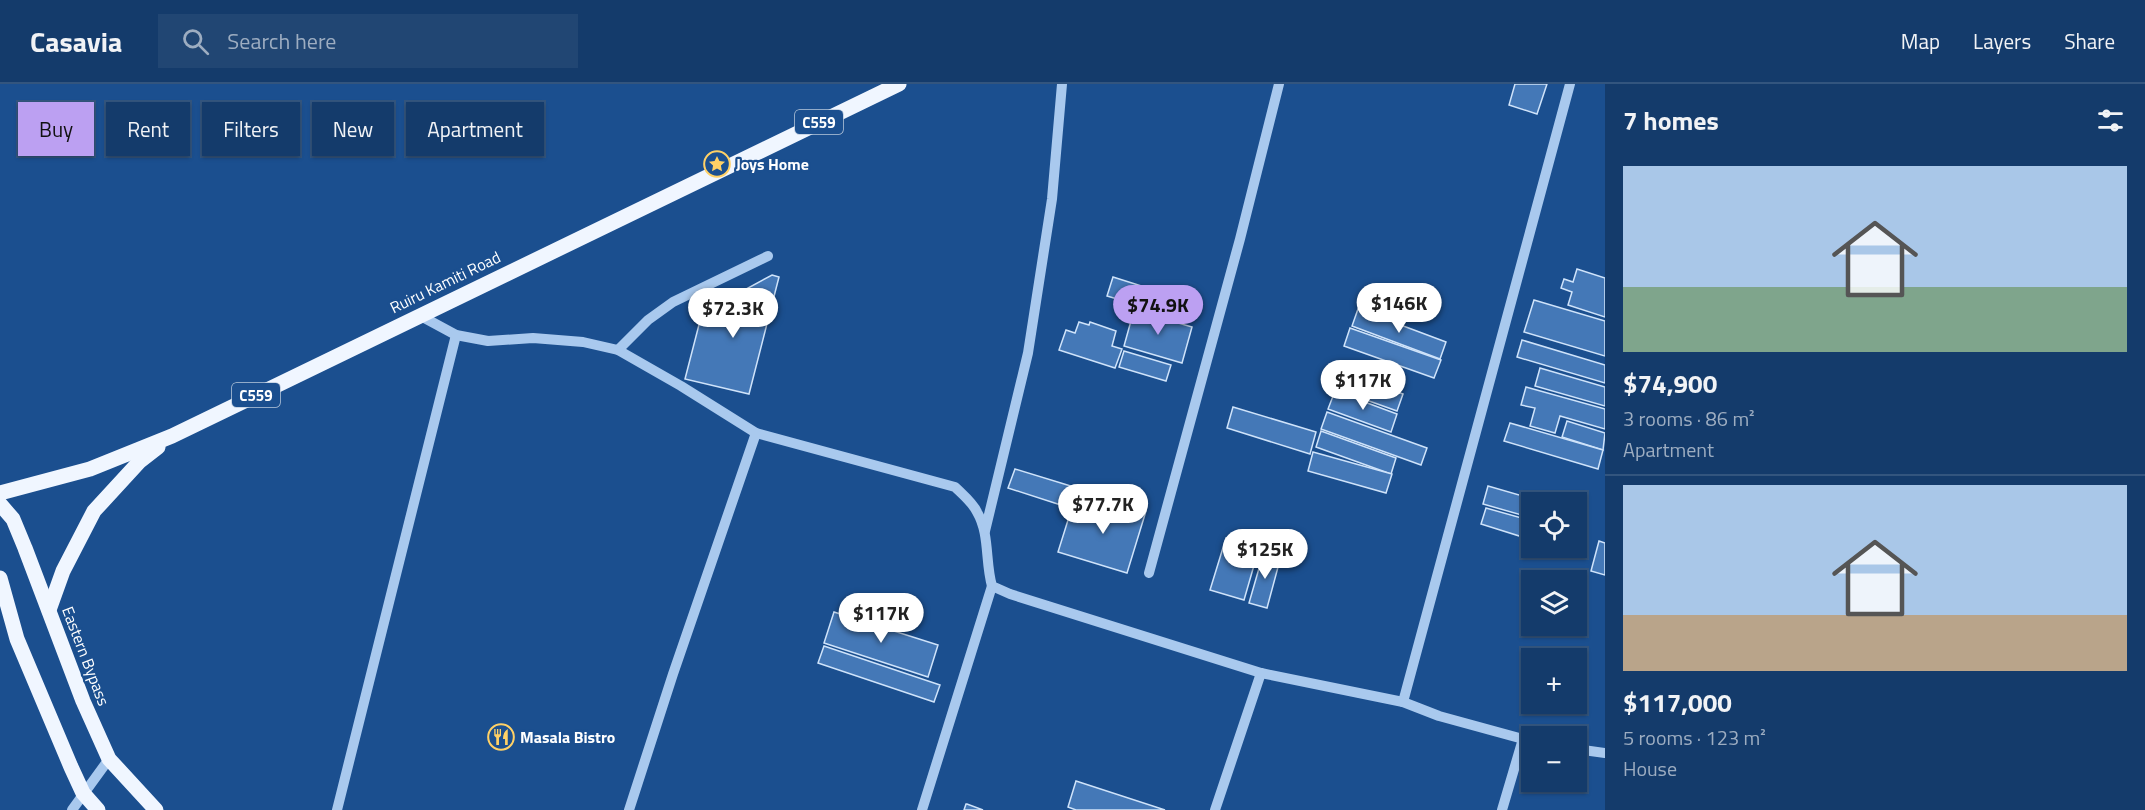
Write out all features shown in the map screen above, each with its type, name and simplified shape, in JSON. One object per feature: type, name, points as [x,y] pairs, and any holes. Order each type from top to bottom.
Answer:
[{"type":"main road","name":"Ruiru Kamiti Road","points":[[0,493],[90,469],[171,436],[899,84]]},
{"type":"main road","points":[[49,610],[63,571],[94,511],[140,461],[171,436]]},
{"type":"main road","name":"Eastern Bypass","points":[[0,504],[13,519],[82,701],[109,759],[156,810]]},
{"type":"main road","points":[[0,578],[17,639],[82,793],[98,810]]},
{"type":"main road","points":[[0,621],[17,639]]},
{"type":"street","points":[[985,531],[1028,353],[1052,199],[1062,84]]},
{"type":"street","points":[[1149,573],[1234,262],[1279,84]]},
{"type":"street","points":[[1403,702],[1570,84]]},
{"type":"street","points":[[618,350],[648,320],[673,302],[768,256]]},
{"type":"street","points":[[419,315],[456,335],[488,340],[533,338],[583,342],[618,350],[756,433],[955,487],[977,510],[985,531],[988,570],[992,586],[922,810]]},
{"type":"street","points":[[337,810],[456,335]]},
{"type":"street","points":[[629,810],[756,433]]},
{"type":"street","points":[[992,586],[1010,594],[1261,673],[1403,702],[1439,716],[1521,738]]},
{"type":"street","points":[[1215,810],[1261,673]]},
{"type":"street","points":[[1587,750],[1605,753]]},
{"type":"street","points":[[1502,810],[1521,757]]},
{"type":"street","points":[[72,810],[82,793],[109,759]]},
{"type":"building","points":[[1515,84],[1547,84],[1537,114],[1509,105]]},
{"type":"building","points":[[1577,269],[1605,278],[1605,317],[1568,305],[1572,292],[1561,288],[1564,279],[1573,282]]},
{"type":"building","points":[[772,275],[779,277],[749,394],[685,379],[702,313]]},
{"type":"building","points":[[1113,277],[1173,296],[1167,314],[1107,296]]},
{"type":"building","points":[[1534,300],[1605,321],[1605,356],[1524,332]]},
{"type":"building","points":[[1358,309],[1446,342],[1440,359],[1352,326]]},
{"type":"building","points":[[1134,310],[1192,327],[1182,363],[1124,346]]},
{"type":"building","points":[[1079,322],[1089,325],[1090,322],[1116,331],[1112,346],[1122,349],[1115,368],[1059,350],[1066,330],[1075,333]]},
{"type":"building","points":[[1350,328],[1441,360],[1434,378],[1344,346]]},
{"type":"building","points":[[1522,340],[1605,365],[1605,383],[1517,357]]},
{"type":"building","points":[[1124,351],[1171,365],[1166,381],[1119,367]]},
{"type":"building","points":[[1540,368],[1605,387],[1605,406],[1535,386]]},
{"type":"building","points":[[1340,371],[1403,394],[1397,411],[1333,388]]},
{"type":"building","points":[[1526,387],[1605,409],[1605,429],[1560,416],[1555,433],[1530,426],[1535,408],[1521,405]]},
{"type":"building","points":[[1335,391],[1397,414],[1391,432],[1328,409]]},
{"type":"building","points":[[1233,407],[1316,432],[1310,454],[1227,428]]},
{"type":"building","points":[[1327,412],[1427,448],[1421,465],[1321,429]]},
{"type":"building","points":[[1567,421],[1605,433],[1603,450],[1562,437]]},
{"type":"building","points":[[1510,423],[1603,450],[1598,469],[1504,441]]},
{"type":"building","points":[[1321,431],[1396,458],[1391,474],[1316,447]]},
{"type":"building","points":[[1313,452],[1392,474],[1386,493],[1308,471]]},
{"type":"building","points":[[1015,469],[1074,487],[1067,507],[1008,488]]},
{"type":"building","points":[[1488,486],[1521,496],[1521,515],[1483,504]]},
{"type":"building","points":[[1074,501],[1110,512],[1114,501],[1146,511],[1127,573],[1058,552]]},
{"type":"building","points":[[1486,508],[1521,518],[1521,537],[1481,524]]},
{"type":"building","points":[[1226,538],[1259,548],[1244,600],[1210,590]]},
{"type":"building","points":[[1599,541],[1605,543],[1605,575],[1591,571]]},
{"type":"building","points":[[1264,551],[1281,556],[1267,608],[1249,603]]},
{"type":"building","points":[[834,612],[938,645],[928,677],[824,643]]},
{"type":"building","points":[[824,646],[940,685],[934,702],[818,663]]},
{"type":"building","points":[[1076,781],[1165,810],[1076,810],[1068,807]]},
{"type":"building","points":[[967,804],[983,810],[964,810]]},
{"type":"place","name":"Joys Home","points":[[717,164]]},
{"type":"place","name":"Masala Bistro","points":[[501,737]]}]
